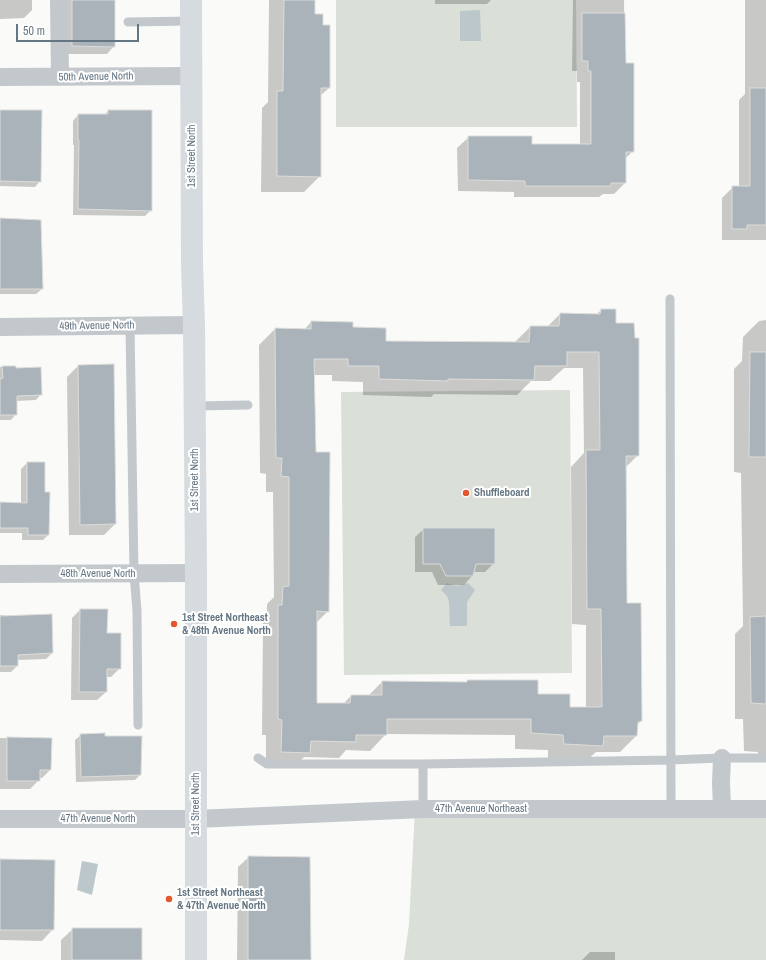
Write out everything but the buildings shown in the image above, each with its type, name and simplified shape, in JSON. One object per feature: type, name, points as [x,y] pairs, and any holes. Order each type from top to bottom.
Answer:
[{"type":"street","points":[[59,0],[60,77]]},
{"type":"street","name":"1st Street North","points":[[191,10],[192,264],[194,325],[196,573],[196,960]]},
{"type":"street","name":"50th Avenue North","points":[[0,78],[192,76]]},
{"type":"street","name":"49th Avenue North","points":[[0,327],[194,325]]},
{"type":"street","name":"48th Avenue North","points":[[0,574],[196,573]]},
{"type":"street","points":[[722,758],[720,782],[722,809]]},
{"type":"street","name":"47th Avenue Northeast","points":[[196,819],[423,809],[766,808]]},
{"type":"street","name":"47th Avenue North","points":[[0,819],[196,819]]},
{"type":"lane","points":[[128,22],[191,10]]},
{"type":"lane","points":[[670,299],[671,809]]},
{"type":"lane","points":[[130,326],[134,574],[137,611],[138,725]]},
{"type":"lane","points":[[195,406],[248,405]]},
{"type":"lane","points":[[258,758],[267,764],[423,764],[766,758]]},
{"type":"lane","points":[[423,764],[423,809]]},
{"type":"shaded area","points":[[336,0],[576,0],[577,127],[336,127]]},
{"type":"shaded area","points":[[480,10],[481,41],[460,41],[460,11]]},
{"type":"shaded area","points":[[570,390],[572,673],[344,675],[341,392]]},
{"type":"shaded area","points":[[447,583],[458,586],[468,583],[475,590],[467,602],[467,626],[450,626],[449,602],[447,596],[441,590]]},
{"type":"shaded area","points":[[415,809],[766,809],[766,960],[404,960],[409,924]]},
{"type":"shaded area","points":[[82,861],[98,864],[92,895],[77,890]]},
{"type":"place","name":"Shuffleboard","points":[[466,493]]},
{"type":"place","name":"1st Street Northeast & 48th Avenue North","points":[[174,624]]},
{"type":"place","name":"1st Street Northeast & 47th Avenue North","points":[[169,899]]}]
